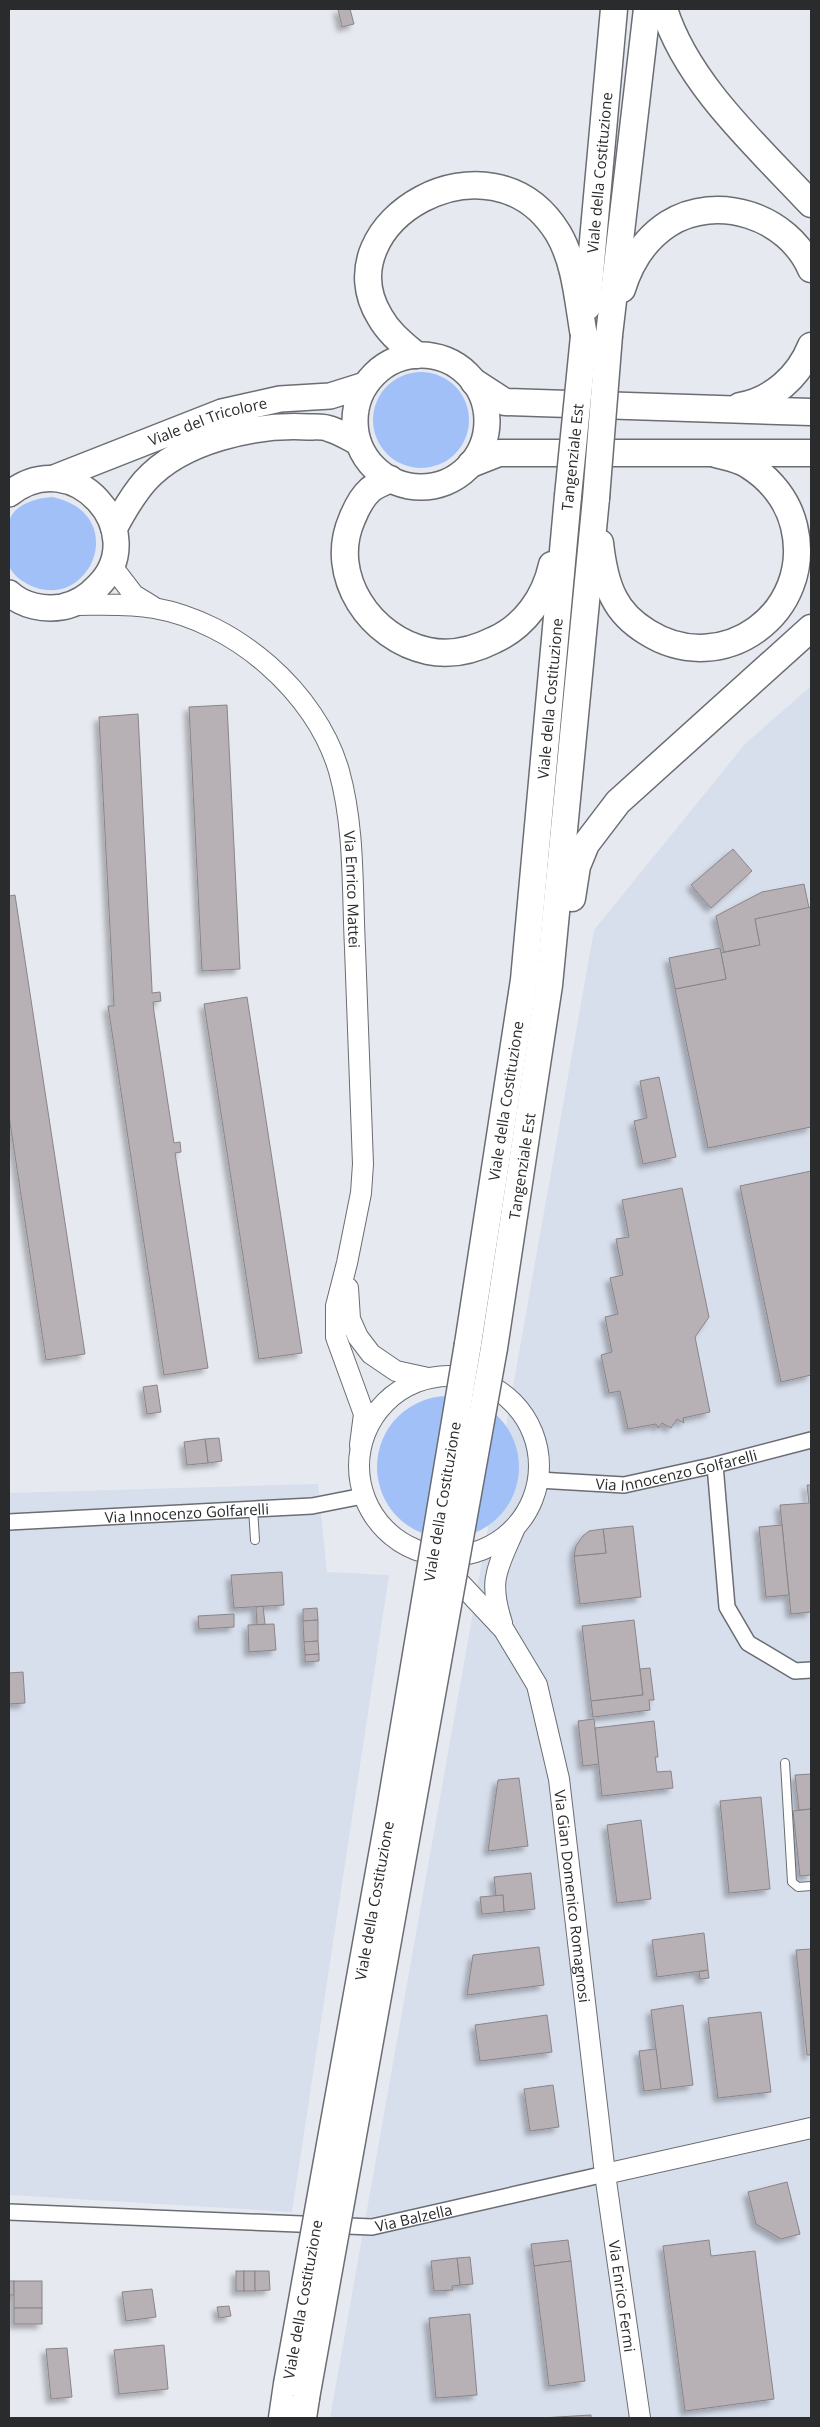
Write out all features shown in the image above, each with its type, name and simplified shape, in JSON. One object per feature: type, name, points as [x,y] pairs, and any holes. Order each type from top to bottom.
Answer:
[{"type":"highway","name":"Viale della Costituzione","points":[[597,336],[614,9]]},
{"type":"highway","points":[[647,9],[597,336],[596,498],[603,567],[614,598],[634,624],[662,642],[694,649],[727,645],[757,631],[781,607],[795,578],[798,544],[791,512],[773,484],[747,464],[716,454]]},
{"type":"highway","points":[[664,9],[669,24],[703,86],[811,204]]},
{"type":"highway","points":[[416,355],[391,334],[378,315],[371,294],[369,273],[373,251],[384,231],[398,214],[422,197],[450,186],[476,185],[499,189],[521,198],[543,214],[558,233],[597,336]]},
{"type":"highway","points":[[597,336],[626,275],[643,246],[668,224],[699,212],[733,210],[765,220],[792,239],[811,269]]},
{"type":"highway","name":"Tangenziale Est","points":[[560,578],[568,496],[597,336]]},
{"type":"highway","points":[[720,409],[753,404],[782,388],[804,363],[811,346]]},
{"type":"highway","points":[[474,382],[505,402],[811,412]]},
{"type":"highway","points":[[471,464],[499,453],[811,453]]},
{"type":"highway","points":[[390,479],[370,490],[358,505],[347,529],[344,553],[347,575],[356,596],[367,614],[385,632],[404,643],[429,652],[452,653],[476,649],[500,638],[521,623],[539,600],[549,579],[568,496]]},
{"type":"highway","name":"Viale della Costituzione","points":[[548,985],[596,498]]},
{"type":"highway","name":"Viale della Costituzione","points":[[299,2400],[389,1816],[468,1344],[524,980],[560,578]]},
{"type":"highway","points":[[548,985],[563,950],[577,866],[586,844],[618,802],[649,772],[811,628]]},
{"type":"highway","name":"Tangenziale Est","points":[[494,1348],[548,985]]},
{"type":"highway","name":"Viale della Costituzione","points":[[282,2418],[299,2400],[494,1348]]},
{"type":"main road","points":[[416,355],[438,357],[458,367],[474,382],[484,402],[487,423],[482,445],[471,464],[454,478],[433,486],[411,486],[390,479],[376,470],[365,457],[358,442],[355,423],[357,403],[365,385],[379,370],[396,360],[416,355]]},
{"type":"main road","name":"Viale del Tricolore","points":[[54,478],[222,412],[280,399],[330,396],[365,385]]},
{"type":"main road","name":"Viale del Tricolore","points":[[114,529],[130,500],[146,480],[186,452],[228,435],[255,428],[281,425],[329,428],[358,442]]},
{"type":"main road","points":[[9,494],[18,486],[36,480],[54,478],[75,483],[93,494],[106,510],[114,529],[115,548],[111,565],[102,582],[88,596],[71,605],[52,608],[32,606],[10,596]]},
{"type":"street","points":[[111,565],[134,595],[156,608]]},
{"type":"street","points":[[71,605],[131,605],[156,608]]},
{"type":"street","name":"Via Enrico Mattei","points":[[156,608],[210,628],[236,641],[262,659],[288,684],[308,710],[326,740],[338,770],[345,801],[351,856],[363,1164],[361,1193],[336,1306],[336,1338],[364,1414],[360,1445],[359,1479],[363,1496],[374,1518],[390,1536],[412,1549],[435,1556]]},
{"type":"street","name":"Via Enrico Mattei","points":[[347,1263],[350,1319],[358,1337],[371,1354],[382,1363],[396,1371],[428,1378]]},
{"type":"street","points":[[360,1445],[370,1422],[385,1402],[405,1387],[428,1378],[453,1376],[478,1380],[501,1392],[519,1409],[532,1430],[539,1455],[538,1480],[530,1507],[514,1530],[490,1546],[464,1556],[435,1556]]},
{"type":"street","name":"Via Innocenzo Golfarelli","points":[[538,1480],[624,1485],[715,1466],[811,1440]]},
{"type":"street","points":[[715,1466],[727,1608],[748,1643],[795,1671],[811,1670]]},
{"type":"street","name":"Via Innocenzo Golfarelli","points":[[9,1522],[312,1506],[363,1496]]},
{"type":"street","name":"Via Gian Domenico Romagnosi","points":[[504,1630],[494,1598],[496,1572],[514,1530]]},
{"type":"street","name":"Via Gian Domenico Romagnosi","points":[[435,1556],[504,1630],[537,1685],[559,1779],[605,2174]]},
{"type":"street","name":"Via Balzella","points":[[9,2212],[372,2227],[811,2128]]},
{"type":"street","name":"Via Enrico Fermi","points":[[605,2174],[640,2418]]},
{"type":"lane","points":[[253,1508],[255,1540]]},
{"type":"lane","points":[[785,1763],[792,1882],[798,1887],[811,1886]]},
{"type":"shaded area","points":[[421,372],[439,376],[455,386],[465,402],[469,420],[465,438],[455,454],[439,464],[421,468],[403,464],[387,454],[377,438],[373,420],[377,402],[387,386],[403,376]]},
{"type":"shaded area","points":[[52,497],[76,506],[90,521],[96,538],[94,556],[86,572],[72,584],[55,590],[34,587],[23,582],[12,571],[8,560],[8,528],[11,516],[20,506],[26,503]]},
{"type":"shaded area","points":[[811,686],[811,2418],[330,2418],[594,930],[745,744]]},
{"type":"shaded area","points":[[448,1396],[475,1402],[487,1408],[498,1417],[507,1428],[513,1440],[519,1467],[513,1494],[507,1506],[498,1517],[487,1526],[475,1532],[448,1538],[421,1532],[409,1526],[398,1517],[389,1506],[383,1494],[377,1467],[383,1440],[389,1428],[398,1417],[409,1408],[421,1402]]},
{"type":"shaded area","points":[[318,1484],[327,1572],[389,1575],[292,2212],[9,2195],[9,1493]]},
{"type":"building","points":[[338,9],[350,9],[354,24],[342,27]]},
{"type":"building","points":[[227,705],[240,969],[202,971],[189,707]]},
{"type":"building","points":[[138,714],[152,993],[160,992],[161,1001],[153,1002],[154,1012],[174,1143],[180,1142],[181,1152],[175,1153],[208,1368],[164,1375],[108,1006],[114,1006],[99,717]]},
{"type":"building","points":[[733,849],[752,871],[711,908],[691,885]]},
{"type":"building","points":[[804,884],[809,908],[755,919],[760,945],[724,952],[716,916],[762,892]]},
{"type":"building","points":[[15,895],[85,1354],[46,1360],[9,1116],[9,896]]},
{"type":"building","points":[[811,907],[811,1127],[708,1148],[675,989],[726,979],[721,953],[760,945],[755,919]]},
{"type":"building","points":[[720,948],[726,979],[675,989],[669,958]]},
{"type":"building","points":[[247,997],[302,1353],[259,1359],[204,1004]]},
{"type":"building","points":[[659,1077],[676,1157],[643,1164],[634,1121],[647,1118],[640,1081]]},
{"type":"building","points":[[811,1171],[811,1375],[781,1382],[740,1186]]},
{"type":"building","points":[[682,1188],[709,1317],[695,1337],[710,1412],[683,1418],[684,1423],[677,1419],[671,1428],[662,1423],[658,1428],[656,1424],[628,1429],[620,1391],[609,1393],[601,1355],[612,1352],[605,1317],[618,1314],[610,1278],[623,1275],[616,1239],[629,1237],[622,1200]]},
{"type":"building","points":[[157,1385],[161,1412],[147,1414],[143,1387]]},
{"type":"building","points":[[219,1438],[222,1461],[208,1463],[205,1439]]},
{"type":"building","points":[[205,1439],[208,1463],[187,1465],[184,1442]]},
{"type":"building","points":[[807,1485],[811,1485],[811,1612],[791,1614],[780,1505],[809,1503]]},
{"type":"building","points":[[782,1525],[789,1595],[766,1597],[759,1527]]},
{"type":"building","points":[[633,1526],[641,1597],[580,1604],[574,1556],[606,1553],[603,1529]]},
{"type":"building","points":[[603,1529],[606,1553],[574,1556],[576,1546],[583,1536],[589,1531]]},
{"type":"building","points":[[282,1572],[284,1605],[234,1608],[231,1575]]},
{"type":"building","points":[[263,1606],[265,1624],[257,1625],[256,1607]]},
{"type":"building","points":[[317,1608],[318,1620],[303,1621],[303,1609]]},
{"type":"building","points":[[234,1614],[234,1627],[199,1629],[198,1616]]},
{"type":"building","points":[[318,1620],[318,1641],[304,1642],[303,1621]]},
{"type":"building","points":[[634,1620],[643,1695],[591,1701],[582,1626]]},
{"type":"building","points":[[274,1624],[276,1650],[249,1652],[248,1625]]},
{"type":"building","points":[[318,1641],[319,1654],[305,1655],[304,1642]]},
{"type":"building","points":[[319,1654],[319,1661],[305,1662],[305,1655]]},
{"type":"building","points":[[650,1668],[654,1700],[649,1700],[650,1710],[593,1717],[591,1701],[643,1695],[640,1669]]},
{"type":"building","points":[[23,1672],[25,1703],[9,1704],[9,1673]]},
{"type":"building","points":[[594,1719],[599,1764],[583,1766],[578,1721]]},
{"type":"building","points":[[654,1721],[658,1757],[655,1757],[657,1772],[671,1771],[673,1788],[602,1796],[595,1728]]},
{"type":"building","points":[[811,1774],[811,1809],[799,1810],[795,1775]]},
{"type":"building","points":[[519,1778],[528,1846],[488,1851],[498,1780]]},
{"type":"building","points":[[761,1797],[770,1889],[729,1893],[720,1801]]},
{"type":"building","points":[[811,1809],[811,1875],[800,1876],[793,1811]]},
{"type":"building","points":[[641,1820],[651,1899],[617,1903],[607,1825]]},
{"type":"building","points":[[531,1873],[535,1909],[504,1912],[503,1895],[496,1896],[494,1877]]},
{"type":"building","points":[[503,1895],[504,1912],[482,1914],[480,1897]]},
{"type":"building","points":[[704,1933],[708,1970],[657,1977],[652,1940]]},
{"type":"building","points":[[539,1947],[544,1985],[467,1995],[473,1955]]},
{"type":"building","points":[[811,1949],[811,2055],[807,2055],[796,1950]]},
{"type":"building","points":[[708,1970],[709,1978],[700,1979],[699,1972]]},
{"type":"building","points":[[683,2005],[693,2085],[661,2089],[651,2010]]},
{"type":"building","points":[[761,2012],[771,2092],[718,2098],[708,2018]]},
{"type":"building","points":[[547,2015],[552,2052],[480,2061],[475,2025]]},
{"type":"building","points":[[656,2049],[661,2089],[644,2091],[639,2051]]},
{"type":"building","points":[[553,2085],[559,2127],[530,2131],[524,2089]]},
{"type":"building","points":[[787,2182],[800,2234],[781,2239],[756,2224],[748,2192]]},
{"type":"building","points":[[568,2240],[571,2261],[534,2266],[531,2244]]},
{"type":"building","points":[[709,2240],[711,2256],[755,2251],[774,2399],[685,2411],[663,2246]]},
{"type":"building","points":[[470,2257],[473,2284],[460,2285],[457,2258]]},
{"type":"building","points":[[457,2258],[460,2285],[452,2286],[453,2290],[434,2291],[431,2261]]},
{"type":"building","points":[[571,2261],[585,2381],[549,2386],[534,2266]]},
{"type":"building","points":[[236,2271],[244,2271],[244,2291],[236,2291]]},
{"type":"building","points":[[244,2271],[255,2271],[255,2291],[244,2291]]},
{"type":"building","points":[[255,2271],[269,2271],[270,2290],[255,2291]]},
{"type":"building","points":[[9,2281],[14,2281],[14,2295],[9,2295]]},
{"type":"building","points":[[14,2281],[42,2281],[42,2308],[14,2308]]},
{"type":"building","points":[[152,2289],[156,2317],[126,2321],[122,2292]]},
{"type":"building","points":[[229,2306],[231,2316],[219,2318],[217,2307]]},
{"type":"building","points":[[14,2308],[42,2308],[42,2324],[14,2324]]},
{"type":"building","points":[[470,2314],[477,2395],[436,2398],[429,2318]]},
{"type":"building","points":[[164,2345],[168,2389],[119,2394],[114,2350]]},
{"type":"building","points":[[67,2348],[72,2397],[51,2399],[46,2349]]},
{"type":"building","points":[[591,2415],[591,2418],[541,2418]]}]
